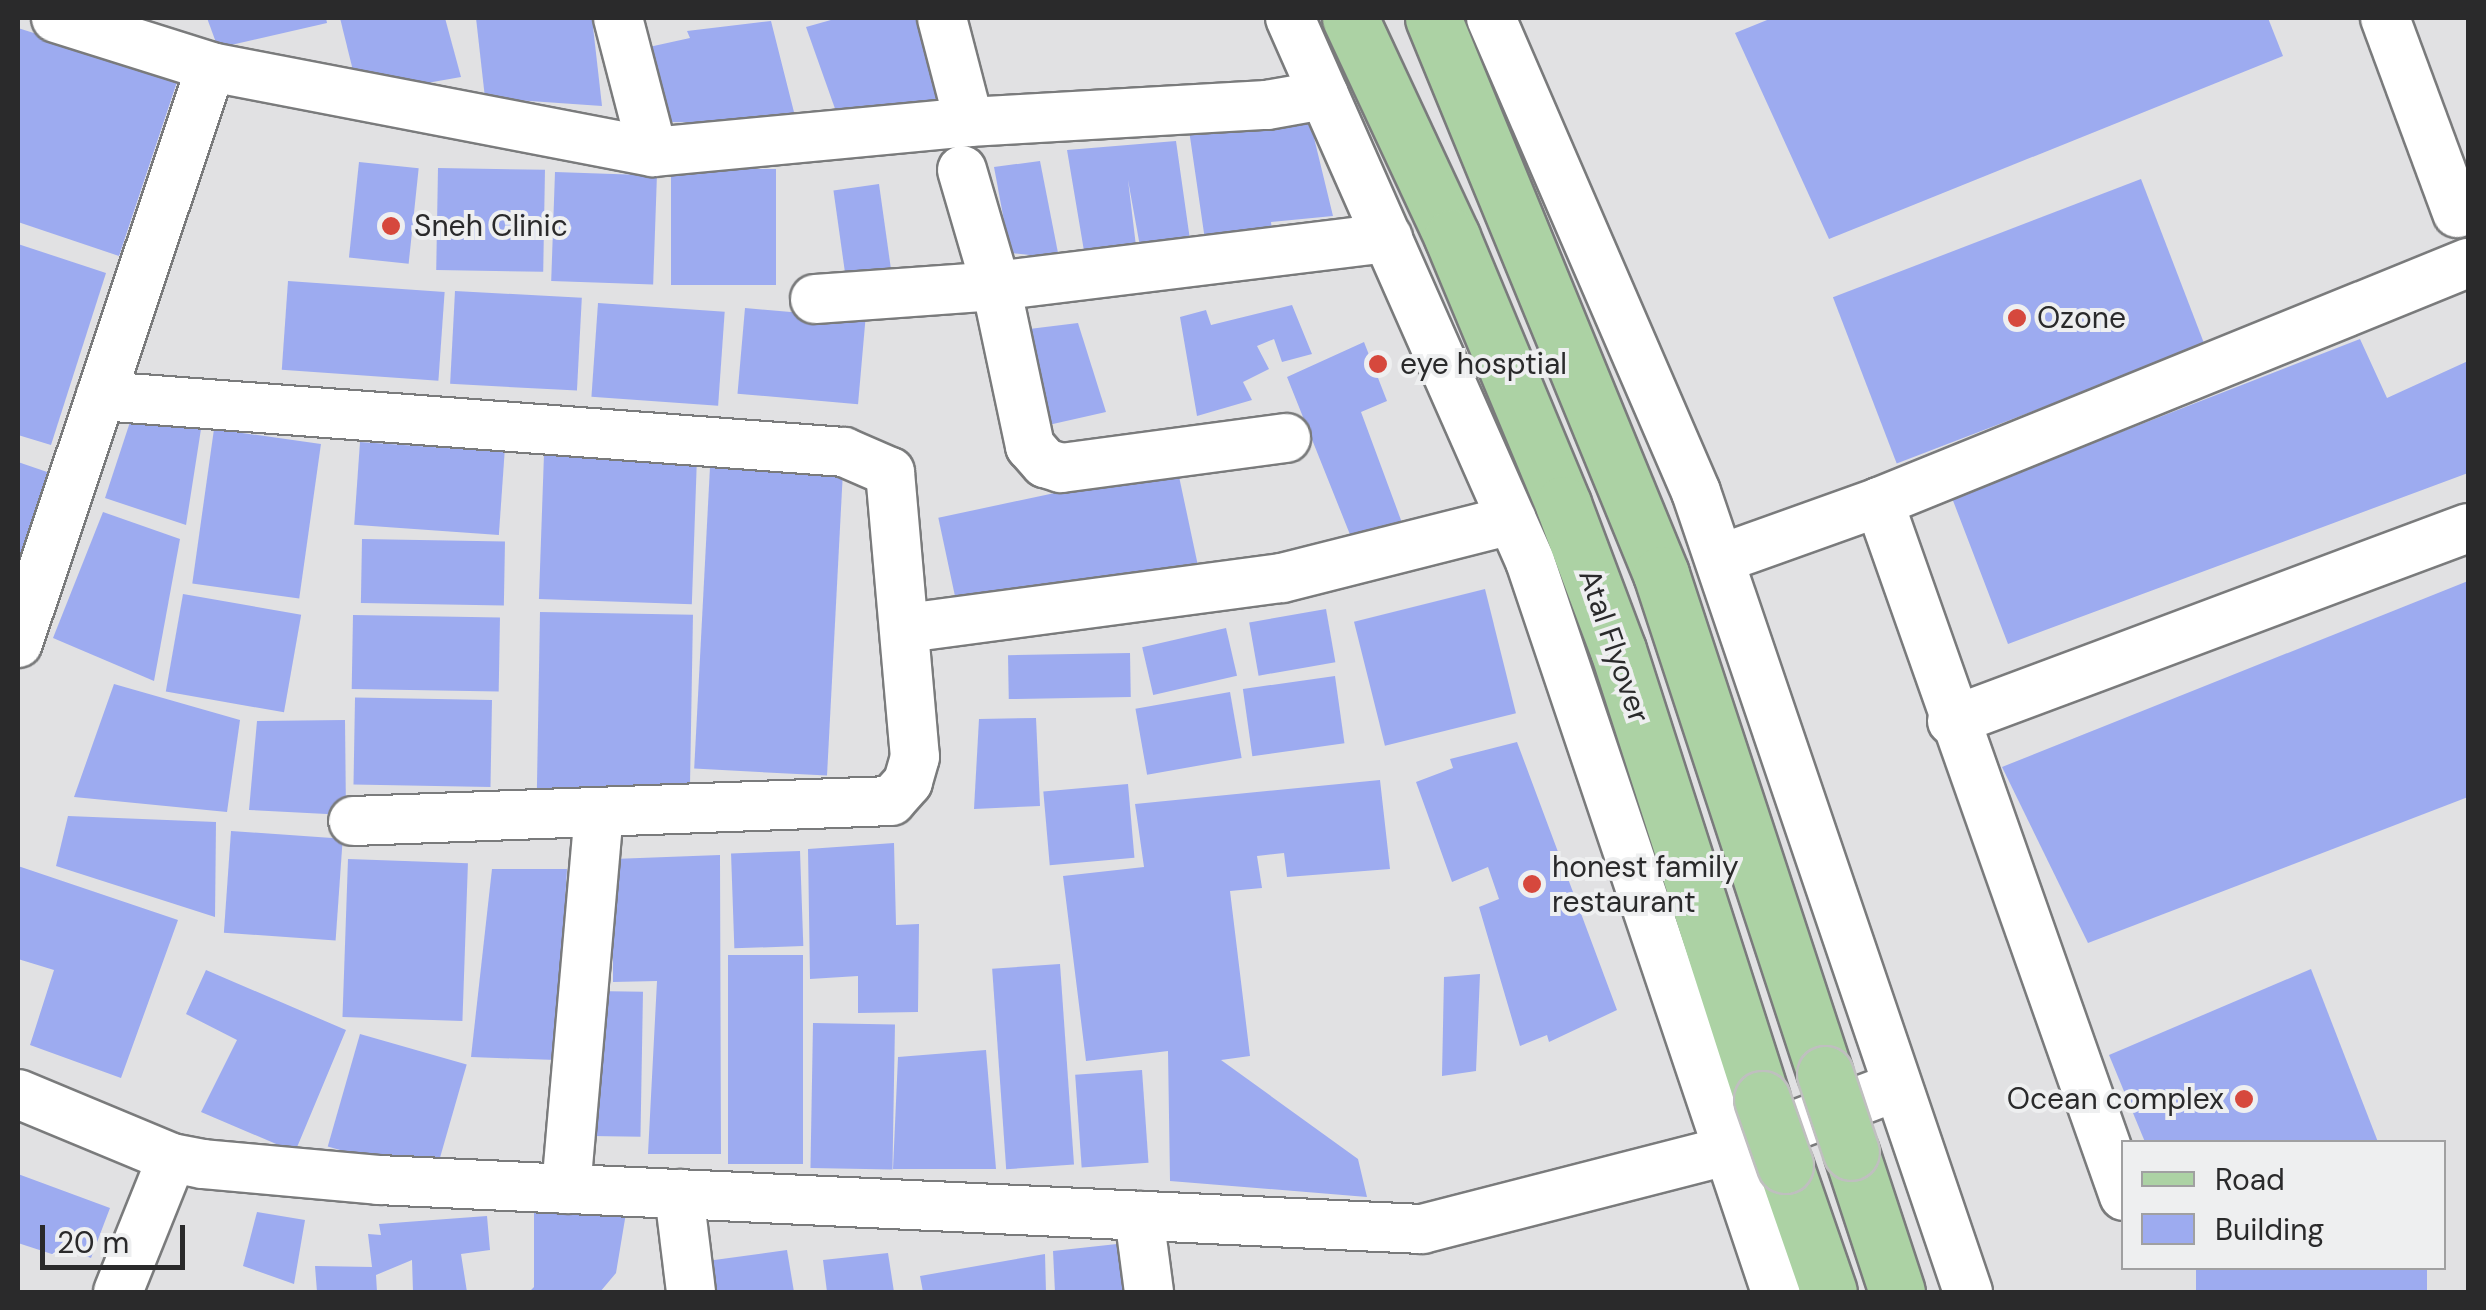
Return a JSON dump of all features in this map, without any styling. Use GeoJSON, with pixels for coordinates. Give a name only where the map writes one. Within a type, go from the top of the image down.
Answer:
{"type":"FeatureCollection","features":[{"type":"Feature","properties":{"kind":"main road","name":"Atal Flyover"},"geometry":{"type":"LineString","coordinates":[[1350,18],[1452,238],[1563,504],[1829,1292]]}},
{"type":"Feature","properties":{"kind":"main road"},"geometry":{"type":"LineString","coordinates":[[1432,18],[1661,574],[1897,1292]]}},
{"type":"Feature","properties":{"kind":"street"},"geometry":{"type":"LineString","coordinates":[[56,18],[212,68],[653,152],[969,122],[1267,105],[1324,95]]}},
{"type":"Feature","properties":{"kind":"street"},"geometry":{"type":"LineString","coordinates":[[618,18],[653,152]]}},
{"type":"Feature","properties":{"kind":"street"},"geometry":{"type":"LineString","coordinates":[[942,18],[969,122]]}},
{"type":"Feature","properties":{"kind":"street"},"geometry":{"type":"LineString","coordinates":[[1290,18],[1512,520],[1776,1292]]}},
{"type":"Feature","properties":{"kind":"street"},"geometry":{"type":"LineString","coordinates":[[1490,18],[1720,558],[1968,1292]]}},
{"type":"Feature","properties":{"kind":"street"},"geometry":{"type":"LineString","coordinates":[[2384,18],[2457,213]]}},
{"type":"Feature","properties":{"kind":"street"},"geometry":{"type":"LineString","coordinates":[[18,643],[212,68]]}},
{"type":"Feature","properties":{"kind":"street"},"geometry":{"type":"LineString","coordinates":[[962,170],[996,286],[1030,446],[1046,463],[1061,468],[1286,438]]}},
{"type":"Feature","properties":{"kind":"street"},"geometry":{"type":"LineString","coordinates":[[815,299],[996,286],[1388,238]]}},
{"type":"Feature","properties":{"kind":"street"},"geometry":{"type":"LineString","coordinates":[[1720,558],[1879,502],[2468,263]]}},
{"type":"Feature","properties":{"kind":"street"},"geometry":{"type":"LineString","coordinates":[[101,396],[844,452],[890,472],[915,757],[908,782],[891,801],[353,821]]}},
{"type":"Feature","properties":{"kind":"street"},"geometry":{"type":"LineString","coordinates":[[1879,502],[1952,721],[2121,1188]]}},
{"type":"Feature","properties":{"kind":"street"},"geometry":{"type":"LineString","coordinates":[[906,628],[1282,578],[1512,520]]}},
{"type":"Feature","properties":{"kind":"street"},"geometry":{"type":"LineString","coordinates":[[1952,721],[2468,528]]}},
{"type":"Feature","properties":{"kind":"street"},"geometry":{"type":"LineString","coordinates":[[566,1189],[600,814]]}},
{"type":"Feature","properties":{"kind":"street"},"geometry":{"type":"LineString","coordinates":[[18,1094],[172,1158],[379,1180],[1422,1229],[1729,1150],[1896,1087]]}},
{"type":"Feature","properties":{"kind":"street"},"geometry":{"type":"LineString","coordinates":[[118,1292],[172,1158]]}},
{"type":"Feature","properties":{"kind":"street"},"geometry":{"type":"LineString","coordinates":[[679,1194],[692,1292]]}},
{"type":"Feature","properties":{"kind":"street"},"geometry":{"type":"LineString","coordinates":[[1139,1216],[1149,1292]]}},
{"type":"Feature","properties":{"kind":"building"},"geometry":{"type":"Polygon","coordinates":[[[207,18],[326,18],[327,23],[218,48],[207,18]]]}},
{"type":"Feature","properties":{"kind":"building"},"geometry":{"type":"Polygon","coordinates":[[[340,18],[445,18],[461,77],[359,95],[340,18]]]}},
{"type":"Feature","properties":{"kind":"building"},"geometry":{"type":"Polygon","coordinates":[[[476,18],[592,18],[602,106],[485,98],[476,18]]]}},
{"type":"Feature","properties":{"kind":"building"},"geometry":{"type":"Polygon","coordinates":[[[838,18],[920,18],[949,97],[844,134],[806,27],[838,18]]]}},
{"type":"Feature","properties":{"kind":"building"},"geometry":{"type":"Polygon","coordinates":[[[1772,18],[2268,18],[2283,56],[1829,239],[1735,33],[1772,18]]]}},
{"type":"Feature","properties":{"kind":"building"},"geometry":{"type":"Polygon","coordinates":[[[771,21],[797,124],[670,122],[649,47],[690,38],[687,31],[771,21]]]}},
{"type":"Feature","properties":{"kind":"building"},"geometry":{"type":"Polygon","coordinates":[[[18,28],[178,79],[119,256],[18,222],[18,28]]]}},
{"type":"Feature","properties":{"kind":"building"},"geometry":{"type":"Polygon","coordinates":[[[1309,117],[1333,216],[1271,222],[1272,230],[1205,240],[1189,130],[1309,117]]]}},
{"type":"Feature","properties":{"kind":"building"},"geometry":{"type":"Polygon","coordinates":[[[1176,141],[1191,247],[1141,252],[1128,180],[1136,246],[1084,251],[1067,150],[1176,141]]]}},
{"type":"Feature","properties":{"kind":"building"},"geometry":{"type":"Polygon","coordinates":[[[1040,161],[1059,258],[1010,253],[994,167],[1040,161]]]}},
{"type":"Feature","properties":{"kind":"building"},"geometry":{"type":"Polygon","coordinates":[[[359,162],[419,168],[409,264],[349,257],[359,162]]]}},
{"type":"Feature","properties":{"kind":"building"},"geometry":{"type":"Polygon","coordinates":[[[438,168],[545,170],[543,272],[436,270],[438,168]]]}},
{"type":"Feature","properties":{"kind":"building"},"geometry":{"type":"Polygon","coordinates":[[[671,169],[776,169],[776,285],[671,285],[671,169]]]}},
{"type":"Feature","properties":{"kind":"building"},"geometry":{"type":"Polygon","coordinates":[[[555,172],[657,176],[653,284],[551,281],[555,172]]]}},
{"type":"Feature","properties":{"kind":"building","name":"Ozone"},"geometry":{"type":"Polygon","coordinates":[[[2141,179],[2205,345],[1897,463],[1833,297],[2141,179]]]}},
{"type":"Feature","properties":{"kind":"building"},"geometry":{"type":"Polygon","coordinates":[[[879,184],[892,278],[847,284],[833,190],[879,184]]]}},
{"type":"Feature","properties":{"kind":"building"},"geometry":{"type":"Polygon","coordinates":[[[18,244],[106,273],[51,445],[18,435],[18,244]]]}},
{"type":"Feature","properties":{"kind":"building"},"geometry":{"type":"Polygon","coordinates":[[[288,281],[445,292],[438,381],[282,370],[288,281]]]}},
{"type":"Feature","properties":{"kind":"building"},"geometry":{"type":"Polygon","coordinates":[[[455,291],[582,298],[577,391],[450,384],[455,291]]]}},
{"type":"Feature","properties":{"kind":"building"},"geometry":{"type":"Polygon","coordinates":[[[598,303],[725,312],[718,406],[591,397],[598,303]]]}},
{"type":"Feature","properties":{"kind":"building"},"geometry":{"type":"Polygon","coordinates":[[[1292,305],[1312,354],[1282,362],[1274,339],[1257,346],[1269,369],[1243,382],[1252,400],[1197,416],[1180,317],[1206,310],[1211,325],[1292,305]]]}},
{"type":"Feature","properties":{"kind":"building"},"geometry":{"type":"Polygon","coordinates":[[[745,308],[866,319],[858,404],[738,394],[745,308]]]}},
{"type":"Feature","properties":{"kind":"building"},"geometry":{"type":"Polygon","coordinates":[[[1078,323],[1106,412],[1044,426],[1021,330],[1078,323]]]}},
{"type":"Feature","properties":{"kind":"building"},"geometry":{"type":"Polygon","coordinates":[[[2360,339],[2387,398],[2468,361],[2468,473],[2008,644],[1952,498],[2360,339]]]}},
{"type":"Feature","properties":{"kind":"building"},"geometry":{"type":"Polygon","coordinates":[[[1364,342],[1387,401],[1361,412],[1408,539],[1357,552],[1287,377],[1364,342]]]}},
{"type":"Feature","properties":{"kind":"building"},"geometry":{"type":"Polygon","coordinates":[[[131,419],[201,429],[186,525],[105,498],[131,419]]]}},
{"type":"Feature","properties":{"kind":"building"},"geometry":{"type":"Polygon","coordinates":[[[214,429],[321,444],[299,599],[192,583],[214,429]]]}},
{"type":"Feature","properties":{"kind":"building"},"geometry":{"type":"Polygon","coordinates":[[[360,442],[505,452],[499,535],[354,525],[360,442]]]}},
{"type":"Feature","properties":{"kind":"building"},"geometry":{"type":"Polygon","coordinates":[[[544,454],[697,459],[692,604],[539,599],[544,454]]]}},
{"type":"Feature","properties":{"kind":"building"},"geometry":{"type":"Polygon","coordinates":[[[18,462],[53,474],[18,570],[18,462]]]}},
{"type":"Feature","properties":{"kind":"building"},"geometry":{"type":"Polygon","coordinates":[[[710,467],[843,474],[827,776],[694,769],[710,467]]]}},
{"type":"Feature","properties":{"kind":"building"},"geometry":{"type":"Polygon","coordinates":[[[1177,467],[1199,570],[960,620],[938,518],[1177,467]]]}},
{"type":"Feature","properties":{"kind":"building"},"geometry":{"type":"Polygon","coordinates":[[[103,512],[180,539],[154,681],[53,638],[103,512]]]}},
{"type":"Feature","properties":{"kind":"building"},"geometry":{"type":"Polygon","coordinates":[[[362,539],[505,541],[504,605],[361,603],[362,539]]]}},
{"type":"Feature","properties":{"kind":"building"},"geometry":{"type":"Polygon","coordinates":[[[2468,581],[2468,797],[2088,943],[2002,767],[2468,581]]]}},
{"type":"Feature","properties":{"kind":"building"},"geometry":{"type":"Polygon","coordinates":[[[1485,589],[1516,713],[1385,746],[1354,622],[1485,589]]]}},
{"type":"Feature","properties":{"kind":"building"},"geometry":{"type":"Polygon","coordinates":[[[183,594],[301,615],[284,712],[166,691],[183,594]]]}},
{"type":"Feature","properties":{"kind":"building"},"geometry":{"type":"Polygon","coordinates":[[[1326,609],[1335,662],[1259,676],[1249,623],[1326,609]]]}},
{"type":"Feature","properties":{"kind":"building"},"geometry":{"type":"Polygon","coordinates":[[[540,612],[693,615],[690,793],[537,790],[540,612]]]}},
{"type":"Feature","properties":{"kind":"building"},"geometry":{"type":"Polygon","coordinates":[[[353,615],[500,618],[499,692],[352,689],[353,615]]]}},
{"type":"Feature","properties":{"kind":"building"},"geometry":{"type":"Polygon","coordinates":[[[1226,628],[1237,676],[1153,695],[1142,647],[1226,628]]]}},
{"type":"Feature","properties":{"kind":"building"},"geometry":{"type":"Polygon","coordinates":[[[1130,653],[1131,697],[1009,699],[1008,655],[1130,653]]]}},
{"type":"Feature","properties":{"kind":"building"},"geometry":{"type":"Polygon","coordinates":[[[1335,676],[1344,743],[1252,756],[1243,689],[1335,676]]]}},
{"type":"Feature","properties":{"kind":"building"},"geometry":{"type":"Polygon","coordinates":[[[114,684],[240,720],[227,812],[74,797],[114,684]]]}},
{"type":"Feature","properties":{"kind":"building"},"geometry":{"type":"Polygon","coordinates":[[[1230,692],[1242,758],[1147,775],[1135,709],[1230,692]]]}},
{"type":"Feature","properties":{"kind":"building"},"geometry":{"type":"Polygon","coordinates":[[[355,698],[492,700],[490,787],[354,785],[355,698]]]}},
{"type":"Feature","properties":{"kind":"building"},"geometry":{"type":"Polygon","coordinates":[[[1036,718],[1040,806],[974,809],[979,719],[1036,718]]]}},
{"type":"Feature","properties":{"kind":"building"},"geometry":{"type":"Polygon","coordinates":[[[345,720],[346,815],[249,810],[257,721],[345,720]]]}},
{"type":"Feature","properties":{"kind":"building","name":"honest family restaurant"},"geometry":{"type":"Polygon","coordinates":[[[1517,742],[1617,1010],[1549,1042],[1547,1035],[1520,1046],[1479,907],[1499,899],[1488,867],[1452,882],[1416,782],[1453,768],[1450,759],[1517,742]]]}},
{"type":"Feature","properties":{"kind":"building"},"geometry":{"type":"Polygon","coordinates":[[[1380,780],[1390,869],[1287,877],[1284,853],[1257,856],[1262,888],[1230,891],[1250,1056],[1221,1060],[1358,1159],[1367,1197],[1170,1181],[1168,1051],[1086,1061],[1063,876],[1144,867],[1135,804],[1380,780]]]}},
{"type":"Feature","properties":{"kind":"building"},"geometry":{"type":"Polygon","coordinates":[[[1128,784],[1134,858],[1050,865],[1043,791],[1128,784]]]}},
{"type":"Feature","properties":{"kind":"building"},"geometry":{"type":"Polygon","coordinates":[[[68,816],[216,822],[215,917],[56,866],[68,816]]]}},
{"type":"Feature","properties":{"kind":"building"},"geometry":{"type":"Polygon","coordinates":[[[231,831],[343,839],[336,941],[224,933],[231,831]]]}},
{"type":"Feature","properties":{"kind":"building"},"geometry":{"type":"Polygon","coordinates":[[[894,843],[896,925],[919,924],[918,1012],[858,1013],[858,976],[810,979],[808,849],[894,843]]]}},
{"type":"Feature","properties":{"kind":"building"},"geometry":{"type":"Polygon","coordinates":[[[800,851],[803,946],[734,948],[731,853],[800,851]]]}},
{"type":"Feature","properties":{"kind":"building"},"geometry":{"type":"Polygon","coordinates":[[[720,855],[721,1154],[648,1154],[657,981],[613,982],[613,859],[720,855]]]}},
{"type":"Feature","properties":{"kind":"building"},"geometry":{"type":"Polygon","coordinates":[[[348,859],[468,863],[462,1021],[342,1017],[348,859]]]}},
{"type":"Feature","properties":{"kind":"building"},"geometry":{"type":"Polygon","coordinates":[[[18,866],[178,920],[121,1078],[30,1045],[54,970],[18,959],[18,866]]]}},
{"type":"Feature","properties":{"kind":"building"},"geometry":{"type":"Polygon","coordinates":[[[492,869],[567,869],[556,1060],[471,1057],[492,869]]]}},
{"type":"Feature","properties":{"kind":"building"},"geometry":{"type":"Polygon","coordinates":[[[728,955],[803,955],[803,1164],[728,1164],[728,955]]]}},
{"type":"Feature","properties":{"kind":"building"},"geometry":{"type":"Polygon","coordinates":[[[1060,964],[1074,1165],[1006,1169],[992,969],[1060,964]]]}},
{"type":"Feature","properties":{"kind":"building","name":"Ocean complex"},"geometry":{"type":"Polygon","coordinates":[[[2311,969],[2377,1140],[2144,1140],[2109,1055],[2311,969]]]}},
{"type":"Feature","properties":{"kind":"building"},"geometry":{"type":"Polygon","coordinates":[[[206,970],[346,1030],[295,1152],[201,1112],[237,1040],[186,1014],[206,970]]]}},
{"type":"Feature","properties":{"kind":"building"},"geometry":{"type":"Polygon","coordinates":[[[1480,974],[1476,1071],[1442,1076],[1444,977],[1480,974]]]}},
{"type":"Feature","properties":{"kind":"building"},"geometry":{"type":"Polygon","coordinates":[[[594,991],[643,992],[640,1137],[591,1136],[594,991]]]}},
{"type":"Feature","properties":{"kind":"building"},"geometry":{"type":"Polygon","coordinates":[[[813,1023],[895,1024],[892,1169],[810,1168],[813,1023]]]}},
{"type":"Feature","properties":{"kind":"building"},"geometry":{"type":"Polygon","coordinates":[[[360,1034],[467,1065],[434,1177],[328,1146],[360,1034]]]}},
{"type":"Feature","properties":{"kind":"building"},"geometry":{"type":"Polygon","coordinates":[[[986,1050],[996,1169],[893,1169],[898,1057],[986,1050]]]}},
{"type":"Feature","properties":{"kind":"building"},"geometry":{"type":"Polygon","coordinates":[[[1142,1070],[1148,1163],[1082,1167],[1075,1075],[1142,1070]]]}},
{"type":"Feature","properties":{"kind":"building"},"geometry":{"type":"Polygon","coordinates":[[[18,1174],[110,1208],[91,1258],[64,1248],[61,1257],[18,1243],[18,1174]]]}},
{"type":"Feature","properties":{"kind":"building"},"geometry":{"type":"Polygon","coordinates":[[[534,1205],[627,1207],[616,1273],[600,1292],[529,1292],[534,1287],[534,1205]]]}},
{"type":"Feature","properties":{"kind":"building"},"geometry":{"type":"Polygon","coordinates":[[[257,1212],[305,1220],[294,1284],[243,1266],[257,1212]]]}},
{"type":"Feature","properties":{"kind":"building"},"geometry":{"type":"Polygon","coordinates":[[[487,1216],[490,1250],[461,1254],[467,1292],[413,1292],[412,1260],[376,1275],[377,1292],[317,1292],[315,1266],[372,1267],[368,1234],[381,1235],[379,1224],[487,1216]]]}},
{"type":"Feature","properties":{"kind":"building"},"geometry":{"type":"Polygon","coordinates":[[[1117,1244],[1125,1292],[1055,1292],[1053,1251],[1117,1244]]]}},
{"type":"Feature","properties":{"kind":"building"},"geometry":{"type":"Polygon","coordinates":[[[787,1250],[794,1292],[713,1292],[707,1261],[787,1250]]]}},
{"type":"Feature","properties":{"kind":"building"},"geometry":{"type":"Polygon","coordinates":[[[888,1253],[894,1292],[827,1292],[823,1260],[888,1253]]]}},
{"type":"Feature","properties":{"kind":"building"},"geometry":{"type":"Polygon","coordinates":[[[1045,1254],[1046,1292],[923,1292],[920,1276],[1045,1254]]]}},
{"type":"Feature","properties":{"kind":"building"},"geometry":{"type":"Polygon","coordinates":[[[2196,1270],[2427,1270],[2427,1292],[2196,1292],[2196,1270]]]}},
{"type":"Feature","properties":{"kind":"place","name":"Sneh Clinic"},"geometry":{"type":"Point","coordinates":[391,226]}},
{"type":"Feature","properties":{"kind":"place","name":"Ozone"},"geometry":{"type":"Point","coordinates":[2017,318]}},
{"type":"Feature","properties":{"kind":"place","name":"eye hosptial"},"geometry":{"type":"Point","coordinates":[1378,364]}},
{"type":"Feature","properties":{"kind":"place","name":"honest family restaurant"},"geometry":{"type":"Point","coordinates":[1532,884]}},
{"type":"Feature","properties":{"kind":"place","name":"Ocean complex"},"geometry":{"type":"Point","coordinates":[2244,1099]}}]}
